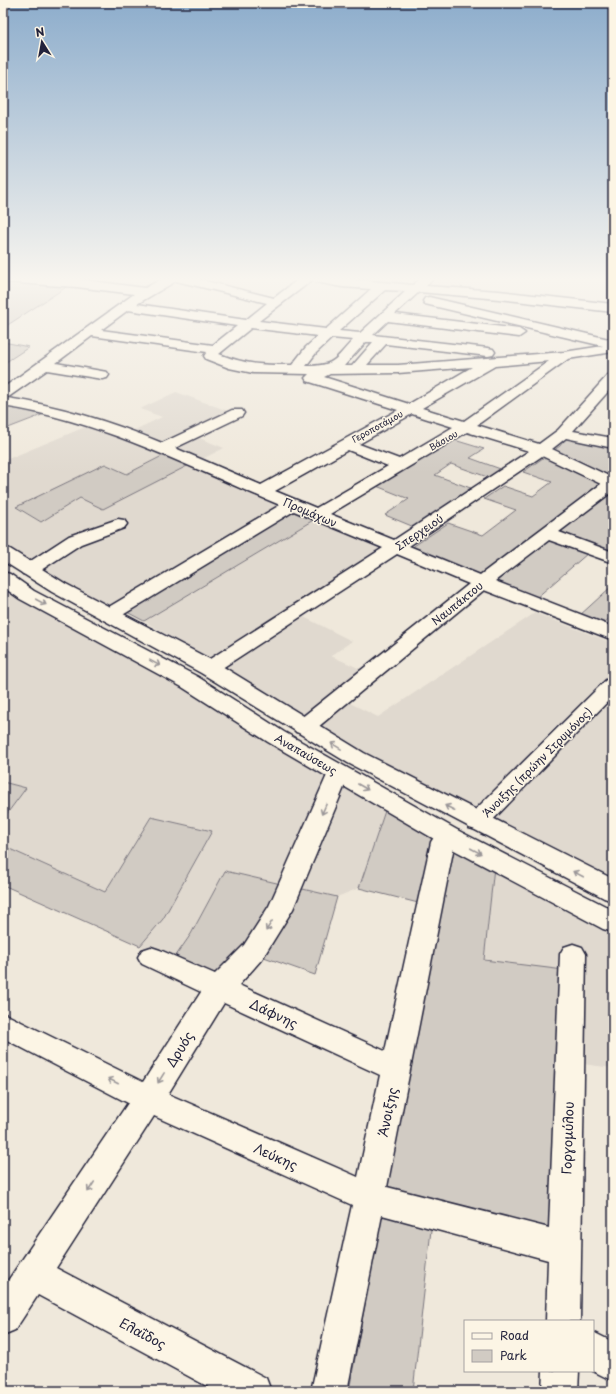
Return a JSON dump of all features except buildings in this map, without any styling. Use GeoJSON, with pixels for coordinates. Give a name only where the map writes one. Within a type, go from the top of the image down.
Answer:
{"type":"FeatureCollection","features":[{"type":"Feature","properties":{"kind":"main road","name":"Αναπαύσεως"},"geometry":{"type":"LineString","coordinates":[[9,571],[109,615],[209,668],[356,758],[477,822],[613,891]]}},
{"type":"Feature","properties":{"kind":"main road","name":"Αναπαύσεως"},"geometry":{"type":"LineString","coordinates":[[9,571],[27,594],[190,682],[276,737],[450,837],[613,922]]}},
{"type":"Feature","properties":{"kind":"street"},"geometry":{"type":"LineString","coordinates":[[3,395],[76,342]]}},
{"type":"Feature","properties":{"kind":"street"},"geometry":{"type":"LineString","coordinates":[[151,342],[213,352],[225,342]]}},
{"type":"Feature","properties":{"kind":"street"},"geometry":{"type":"LineString","coordinates":[[296,370],[303,359],[320,342]]}},
{"type":"Feature","properties":{"kind":"street"},"geometry":{"type":"LineString","coordinates":[[358,342],[338,364],[312,378],[541,450],[613,483]]}},
{"type":"Feature","properties":{"kind":"street"},"geometry":{"type":"LineString","coordinates":[[356,370],[380,342]]}},
{"type":"Feature","properties":{"kind":"street"},"geometry":{"type":"LineString","coordinates":[[407,342],[534,358]]}},
{"type":"Feature","properties":{"kind":"street"},"geometry":{"type":"LineString","coordinates":[[566,356],[573,342]]}},
{"type":"Feature","properties":{"kind":"street"},"geometry":{"type":"LineString","coordinates":[[213,352],[217,360],[245,368],[356,370],[566,356],[613,348]]}},
{"type":"Feature","properties":{"kind":"street"},"geometry":{"type":"LineString","coordinates":[[451,364],[461,349]]}},
{"type":"Feature","properties":{"kind":"street","name":"Βάσιου"},"geometry":{"type":"LineString","coordinates":[[316,515],[466,426],[566,356]]}},
{"type":"Feature","properties":{"kind":"street","name":"Γεροποτάμου"},"geometry":{"type":"LineString","coordinates":[[261,492],[493,361]]}},
{"type":"Feature","properties":{"kind":"street"},"geometry":{"type":"LineString","coordinates":[[44,366],[102,375]]}},
{"type":"Feature","properties":{"kind":"street","name":"Σπερχειού"},"geometry":{"type":"LineString","coordinates":[[209,668],[395,548],[541,450],[563,433],[611,384]]}},
{"type":"Feature","properties":{"kind":"street","name":"Προμάχων"},"geometry":{"type":"LineString","coordinates":[[3,402],[41,408],[71,415],[108,427],[395,548],[613,634]]}},
{"type":"Feature","properties":{"kind":"street"},"geometry":{"type":"LineString","coordinates":[[161,449],[237,413]]}},
{"type":"Feature","properties":{"kind":"street"},"geometry":{"type":"LineString","coordinates":[[563,433],[613,443]]}},
{"type":"Feature","properties":{"kind":"street"},"geometry":{"type":"LineString","coordinates":[[346,444],[401,465]]}},
{"type":"Feature","properties":{"kind":"street","name":"Ναυπάκτου"},"geometry":{"type":"LineString","coordinates":[[304,727],[481,583],[613,483]]}},
{"type":"Feature","properties":{"kind":"street"},"geometry":{"type":"LineString","coordinates":[[109,615],[293,505]]}},
{"type":"Feature","properties":{"kind":"street"},"geometry":{"type":"LineString","coordinates":[[9,571],[75,540],[118,524]]}},
{"type":"Feature","properties":{"kind":"street"},"geometry":{"type":"LineString","coordinates":[[546,533],[613,558]]}},
{"type":"Feature","properties":{"kind":"street","name":"Άνοιξης (πρώην Στρυμόνος)"},"geometry":{"type":"LineString","coordinates":[[477,822],[613,684]]}},
{"type":"Feature","properties":{"kind":"street","name":"Δρυός"},"geometry":{"type":"LineString","coordinates":[[3,1318],[148,1099],[219,988],[253,952],[280,909],[339,773]]}},
{"type":"Feature","properties":{"kind":"street","name":"Άνοιξης"},"geometry":{"type":"LineString","coordinates":[[329,1391],[443,842],[450,837]]}},
{"type":"Feature","properties":{"kind":"street","name":"Γοργομύλου"},"geometry":{"type":"LineString","coordinates":[[563,1320],[563,1248],[573,954]]}},
{"type":"Feature","properties":{"kind":"street","name":"Δάφνης"},"geometry":{"type":"LineString","coordinates":[[151,957],[396,1069]]}},
{"type":"Feature","properties":{"kind":"street","name":"Λεύκης"},"geometry":{"type":"LineString","coordinates":[[3,1025],[148,1099],[369,1197],[563,1248]]}},
{"type":"Feature","properties":{"kind":"street","name":"Ελαΐδος"},"geometry":{"type":"LineString","coordinates":[[33,1274],[253,1391]]}},
{"type":"Feature","properties":{"kind":"street"},"geometry":{"type":"LineString","coordinates":[[594,1351],[613,1362]]}},
{"type":"Feature","properties":{"kind":"street"},"geometry":{"type":"LineString","coordinates":[[560,1391],[561,1372]]}},
{"type":"Feature","properties":{"kind":"shaded area"},"geometry":{"type":"Polygon","coordinates":[[[176,392],[231,412],[187,433],[224,448],[198,461],[173,451],[127,474],[105,464],[16,508],[41,522],[80,498],[103,508],[189,465],[282,504],[112,607],[39,571],[3,545],[3,461],[90,425],[122,436],[162,417],[140,409],[176,392]]]}},
{"type":"Feature","properties":{"kind":"shaded area"},"geometry":{"type":"Polygon","coordinates":[[[315,519],[387,551],[294,612],[352,641],[331,656],[363,670],[332,694],[378,717],[535,613],[613,643],[613,881],[363,754],[144,621],[315,519]]]}},
{"type":"Feature","properties":{"kind":"shaded area"},"geometry":{"type":"Polygon","coordinates":[[[3,584],[151,661],[386,808],[359,888],[337,897],[225,871],[191,934],[173,960],[140,946],[163,919],[212,831],[151,817],[105,892],[3,846],[3,819],[26,788],[3,782],[3,584]]]}},
{"type":"Feature","properties":{"kind":"shaded area"},"geometry":{"type":"Polygon","coordinates":[[[494,867],[613,925],[613,1068],[560,1061],[484,961],[494,867]]]}},
{"type":"Feature","properties":{"kind":"green space"},"geometry":{"type":"Polygon","coordinates":[[[3,342],[29,347],[3,364],[3,342]]]}},
{"type":"Feature","properties":{"kind":"green space"},"geometry":{"type":"Polygon","coordinates":[[[3,405],[47,413],[3,430],[3,405]]]}},
{"type":"Feature","properties":{"kind":"green space"},"geometry":{"type":"Polygon","coordinates":[[[567,436],[613,445],[613,554],[595,547],[535,599],[408,550],[448,523],[483,535],[516,510],[484,499],[503,486],[533,496],[552,482],[523,472],[560,446],[567,436]]]}},
{"type":"Feature","properties":{"kind":"green space"},"geometry":{"type":"Polygon","coordinates":[[[451,439],[484,449],[470,458],[506,471],[493,479],[451,464],[435,475],[476,490],[419,529],[385,515],[409,499],[374,485],[451,439]]]}},
{"type":"Feature","properties":{"kind":"green space"},"geometry":{"type":"Polygon","coordinates":[[[164,455],[189,465],[103,509],[80,498],[41,522],[16,507],[105,464],[127,474],[164,455]]]}},
{"type":"Feature","properties":{"kind":"green space"},"geometry":{"type":"Polygon","coordinates":[[[293,509],[315,519],[144,621],[123,610],[293,509]]]}},
{"type":"Feature","properties":{"kind":"green space"},"geometry":{"type":"Polygon","coordinates":[[[613,585],[613,615],[603,624],[579,616],[613,585]]]}},
{"type":"Feature","properties":{"kind":"green space"},"geometry":{"type":"Polygon","coordinates":[[[3,782],[26,788],[3,819],[3,782]]]}},
{"type":"Feature","properties":{"kind":"green space"},"geometry":{"type":"Polygon","coordinates":[[[386,808],[494,867],[484,960],[564,970],[552,1230],[434,1203],[413,1391],[349,1391],[438,908],[359,888],[386,808]]]}},
{"type":"Feature","properties":{"kind":"green space"},"geometry":{"type":"Polygon","coordinates":[[[151,817],[212,831],[163,919],[140,946],[3,885],[3,846],[105,892],[151,817]]]}},
{"type":"Feature","properties":{"kind":"green space"},"geometry":{"type":"Polygon","coordinates":[[[225,871],[337,897],[315,975],[244,950],[213,978],[173,960],[191,934],[225,871]]]}}]}
